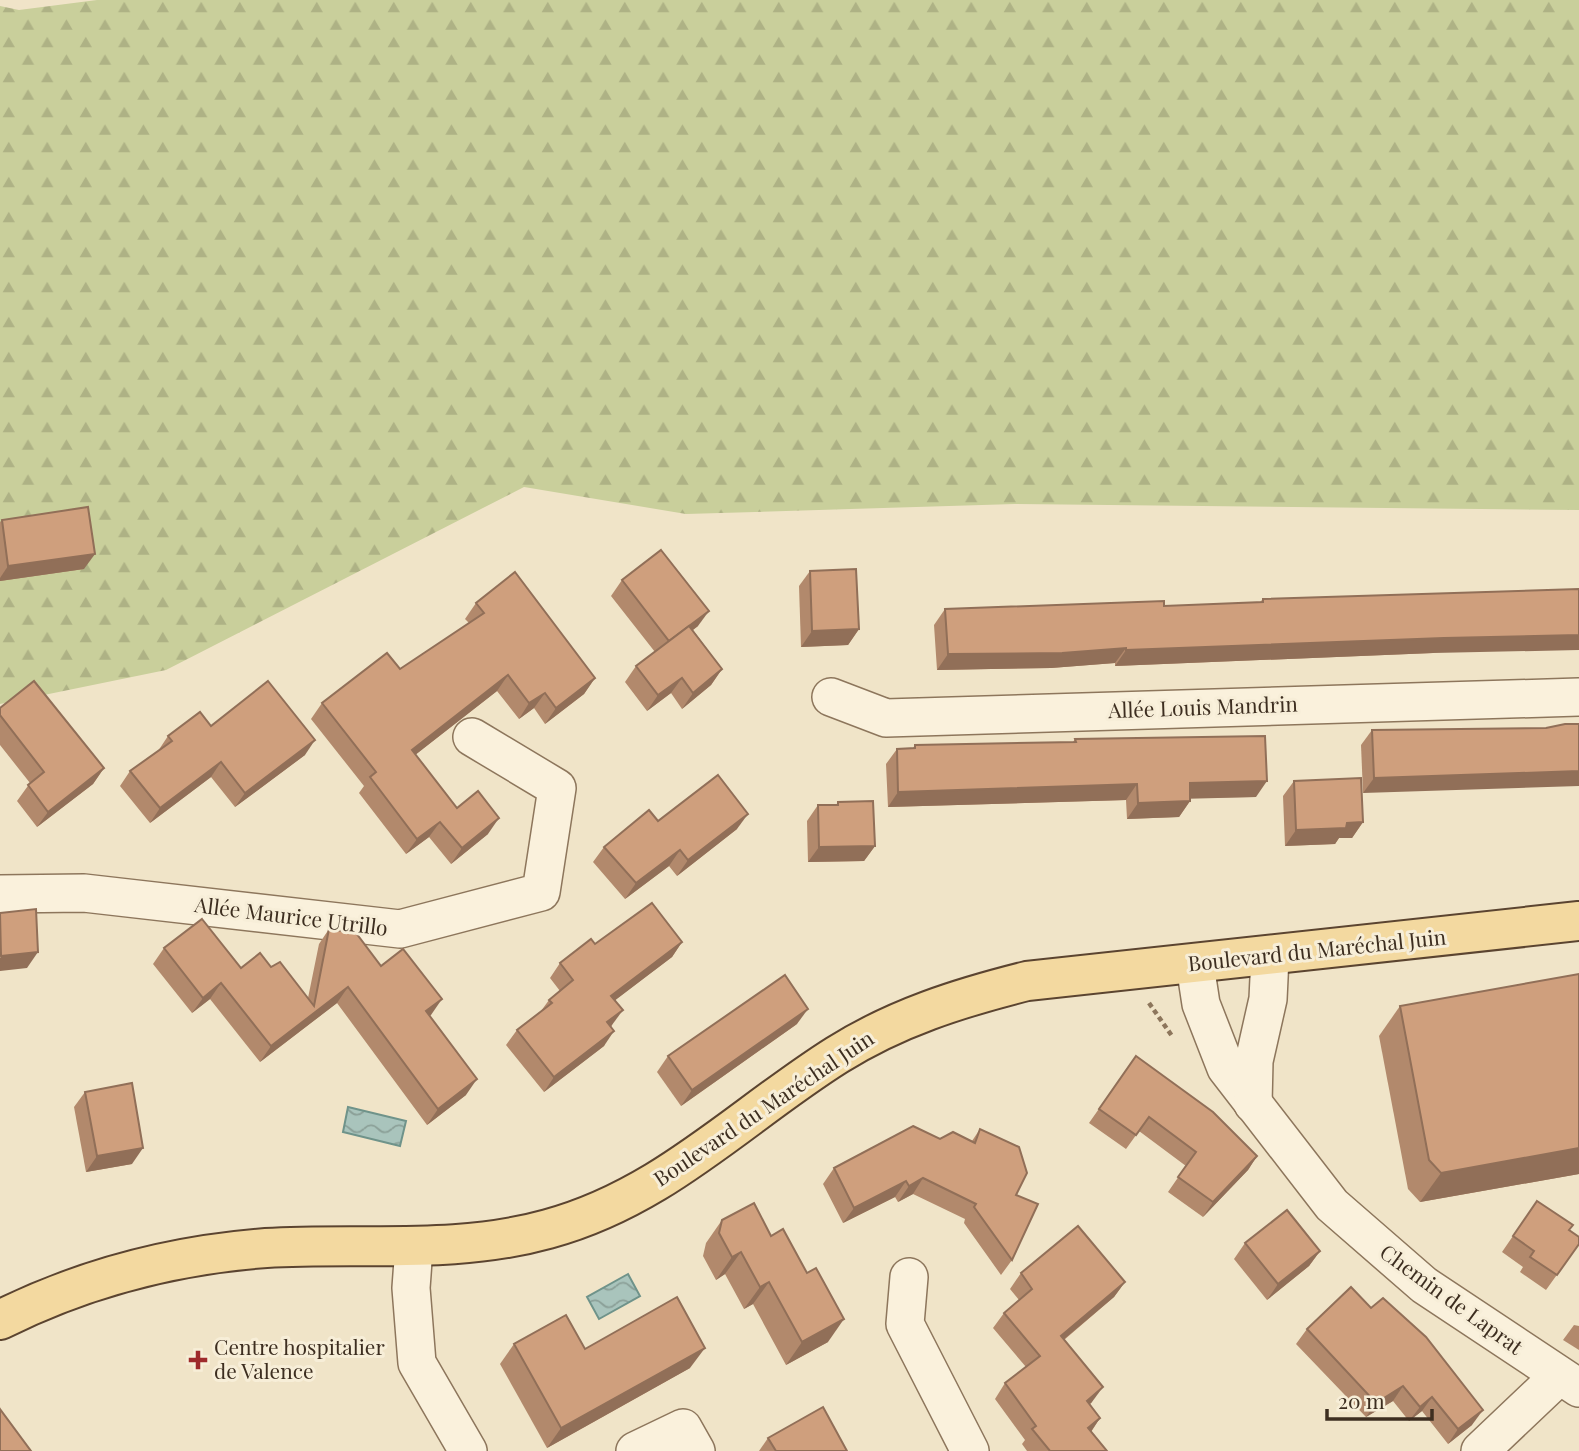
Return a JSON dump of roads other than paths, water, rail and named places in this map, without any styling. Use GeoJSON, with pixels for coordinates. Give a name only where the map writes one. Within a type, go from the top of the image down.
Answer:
{"type":"FeatureCollection","features":[{"type":"Feature","properties":{"kind":"main road","name":"Boulevard du Maréchal Juin"},"geometry":{"type":"LineString","coordinates":[[0,1320],[79,1286],[153,1263],[267,1248],[478,1244],[550,1229],[626,1199],[687,1165],[836,1056],[905,1018],[959,998],[1027,981],[1270,957],[1579,921]]}},
{"type":"Feature","properties":{"kind":"street","name":"Allée Louis Mandrin"},"geometry":{"type":"LineString","coordinates":[[831,697],[886,718],[1579,696]]}},
{"type":"Feature","properties":{"kind":"street","name":"Allée Maurice Utrillo"},"geometry":{"type":"LineString","coordinates":[[0,894],[84,893],[400,929],[541,892],[557,788],[472,737]]}},
{"type":"Feature","properties":{"kind":"street"},"geometry":{"type":"LineString","coordinates":[[1253,1104],[1254,1060],[1268,999],[1270,957]]}},
{"type":"Feature","properties":{"kind":"street","name":"Chemin de Laprat"},"geometry":{"type":"LineString","coordinates":[[1195,965],[1201,1004],[1226,1068],[1332,1205],[1377,1247],[1424,1285],[1569,1382]]}},
{"type":"Feature","properties":{"kind":"street"},"geometry":{"type":"LineString","coordinates":[[414,1247],[411,1288],[417,1363],[468,1451]]}},
{"type":"Feature","properties":{"kind":"street"},"geometry":{"type":"LineString","coordinates":[[909,1277],[905,1324],[970,1451]]}},
{"type":"Feature","properties":{"kind":"street"},"geometry":{"type":"LineString","coordinates":[[1480,1451],[1569,1382]]}},
{"type":"Feature","properties":{"kind":"street"},"geometry":{"type":"LineString","coordinates":[[635,1451],[683,1428],[696,1451]]}},
{"type":"Feature","properties":{"kind":"water"},"geometry":{"type":"Polygon","coordinates":[[[348,1107],[406,1121],[400,1146],[343,1132],[348,1107]]]}},
{"type":"Feature","properties":{"kind":"water"},"geometry":{"type":"Polygon","coordinates":[[[628,1274],[640,1296],[599,1319],[587,1297],[628,1274]]]}},
{"type":"Feature","properties":{"kind":"place","name":"Centre hospitalier de Valence"},"geometry":{"type":"Point","coordinates":[198,1360]}}]}
